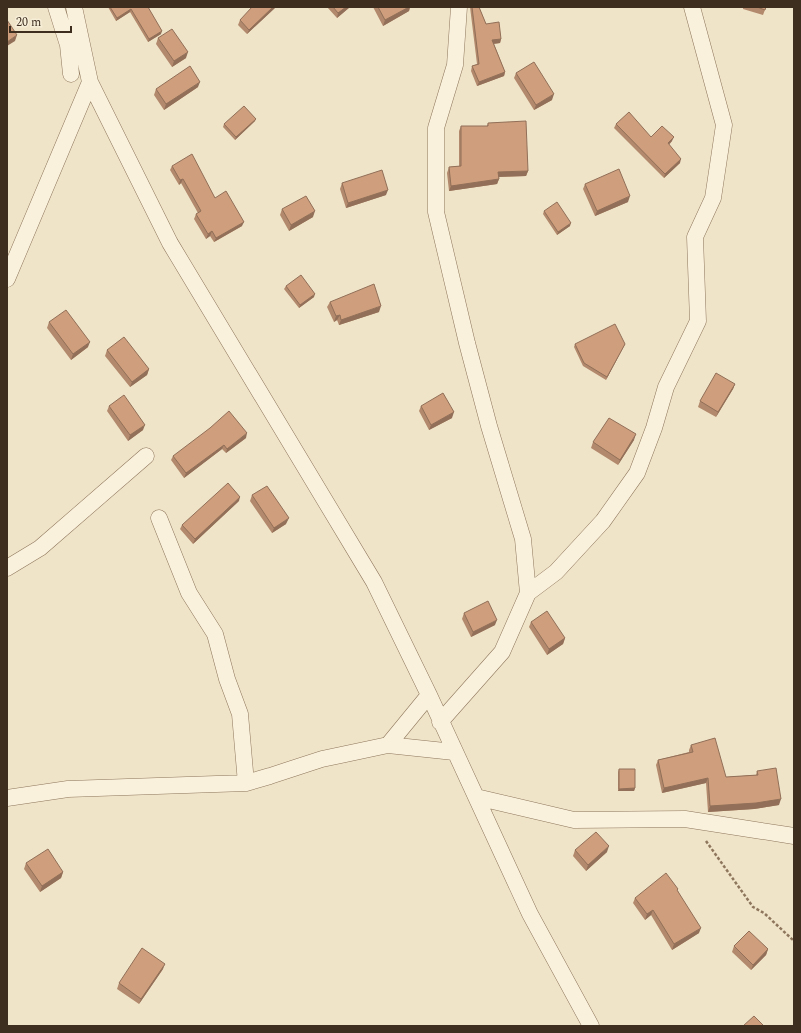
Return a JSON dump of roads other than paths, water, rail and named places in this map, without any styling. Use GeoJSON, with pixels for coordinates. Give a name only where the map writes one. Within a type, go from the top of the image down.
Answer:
{"type":"FeatureCollection","features":[{"type":"Feature","properties":{"kind":"street"},"geometry":{"type":"LineString","coordinates":[[56,7],[68,45],[71,74]]}},
{"type":"Feature","properties":{"kind":"street"},"geometry":{"type":"LineString","coordinates":[[74,7],[90,82],[170,243],[374,582],[429,695],[440,722],[530,914],[591,1026]]}},
{"type":"Feature","properties":{"kind":"street"},"geometry":{"type":"LineString","coordinates":[[440,722],[502,652],[528,593],[523,539],[489,426],[467,343],[436,212],[436,128],[455,66],[459,7]]}},
{"type":"Feature","properties":{"kind":"street"},"geometry":{"type":"LineString","coordinates":[[528,593],[556,572],[603,522],[637,473],[654,428],[666,387],[698,321],[696,237],[713,198],[724,125],[692,7]]}},
{"type":"Feature","properties":{"kind":"street"},"geometry":{"type":"LineString","coordinates":[[7,279],[90,82]]}},
{"type":"Feature","properties":{"kind":"street"},"geometry":{"type":"LineString","coordinates":[[7,568],[40,548],[146,456]]}},
{"type":"Feature","properties":{"kind":"street"},"geometry":{"type":"LineString","coordinates":[[159,518],[189,593],[215,634],[227,679],[240,714],[246,783]]}},
{"type":"Feature","properties":{"kind":"street"},"geometry":{"type":"LineString","coordinates":[[388,745],[429,695]]}},
{"type":"Feature","properties":{"kind":"street"},"geometry":{"type":"LineString","coordinates":[[7,798],[68,789],[246,783],[322,759],[388,745],[454,752]]}},
{"type":"Feature","properties":{"kind":"street"},"geometry":{"type":"LineString","coordinates":[[476,797],[574,820],[685,819],[794,836]]}}]}
